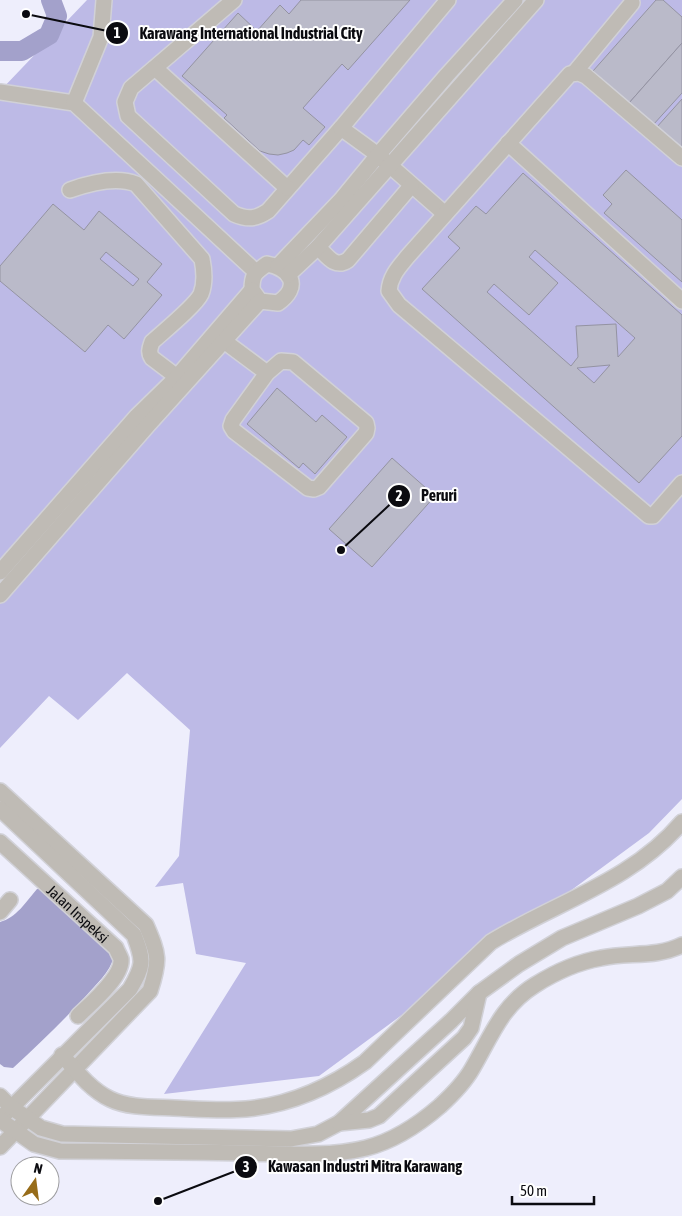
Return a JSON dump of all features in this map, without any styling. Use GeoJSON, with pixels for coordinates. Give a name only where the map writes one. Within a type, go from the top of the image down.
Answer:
{"type":"FeatureCollection","features":[{"type":"Feature","properties":{"kind":"lane"},"geometry":{"type":"LineString","coordinates":[[74,103],[101,37],[104,0]]}},
{"type":"Feature","properties":{"kind":"lane"},"geometry":{"type":"LineString","coordinates":[[234,0],[131,88],[125,102],[128,116],[234,214],[252,219],[260,217],[268,211],[341,128],[448,0]]}},
{"type":"Feature","properties":{"kind":"lane"},"geometry":{"type":"LineString","coordinates":[[283,271],[378,155],[516,0]]}},
{"type":"Feature","properties":{"kind":"lane"},"geometry":{"type":"LineString","coordinates":[[283,271],[318,247],[536,0]]}},
{"type":"Feature","properties":{"kind":"lane"},"geometry":{"type":"LineString","coordinates":[[632,4],[575,72],[570,74],[408,256],[393,275],[389,291],[399,305],[648,516],[652,516],[682,483]]}},
{"type":"Feature","properties":{"kind":"lane"},"geometry":{"type":"LineString","coordinates":[[473,48],[484,59]]}},
{"type":"Feature","properties":{"kind":"lane"},"geometry":{"type":"LineString","coordinates":[[155,68],[287,188]]}},
{"type":"Feature","properties":{"kind":"lane"},"geometry":{"type":"LineString","coordinates":[[575,72],[586,76],[682,158]]}},
{"type":"Feature","properties":{"kind":"lane"},"geometry":{"type":"LineString","coordinates":[[0,92],[74,103],[256,272]]}},
{"type":"Feature","properties":{"kind":"lane"},"geometry":{"type":"LineString","coordinates":[[341,128],[378,155],[445,214]]}},
{"type":"Feature","properties":{"kind":"lane"},"geometry":{"type":"LineString","coordinates":[[508,143],[682,301]]}},
{"type":"Feature","properties":{"kind":"lane"},"geometry":{"type":"LineString","coordinates":[[70,190],[106,181],[128,181],[136,184],[202,259],[204,268],[201,294],[195,303],[152,342],[150,349],[152,358],[180,382]]}},
{"type":"Feature","properties":{"kind":"lane"},"geometry":{"type":"LineString","coordinates":[[318,247],[335,264],[342,264],[348,260],[411,186]]}},
{"type":"Feature","properties":{"kind":"lane"},"geometry":{"type":"LineString","coordinates":[[0,572],[137,416],[180,382],[224,341],[256,296],[252,278],[256,272],[267,264],[283,271],[291,286],[287,297],[278,304],[256,296]]}},
{"type":"Feature","properties":{"kind":"lane"},"geometry":{"type":"LineString","coordinates":[[0,595],[180,382],[256,296]]}},
{"type":"Feature","properties":{"kind":"lane"},"geometry":{"type":"LineString","coordinates":[[224,341],[267,373]]}},
{"type":"Feature","properties":{"kind":"lane"},"geometry":{"type":"LineString","coordinates":[[281,361],[293,362],[366,423],[366,433],[319,487],[314,489],[308,488],[234,431],[231,426],[233,420],[267,373],[281,361]]}},
{"type":"Feature","properties":{"kind":"lane"},"geometry":{"type":"LineString","coordinates":[[0,791],[146,925],[156,948],[158,969],[150,991],[0,1146]]}},
{"type":"Feature","properties":{"kind":"lane"},"geometry":{"type":"LineString","coordinates":[[0,809],[134,935],[142,955],[139,973],[130,989],[0,1119],[34,1144],[60,1151],[333,1153],[364,1149],[393,1140],[424,1120],[452,1095],[472,1070],[491,1032],[508,1007],[533,986],[567,968],[601,958],[652,954],[682,944]]}},
{"type":"Feature","properties":{"kind":"lane"},"geometry":{"type":"LineString","coordinates":[[62,1056],[96,1090],[110,1100],[129,1105],[246,1109],[273,1105],[323,1088],[344,1077],[365,1062],[491,942],[510,930],[605,883],[627,870],[667,840],[682,822]]}},
{"type":"Feature","properties":{"kind":"lane","name":"Jalan Inspeksi"},"geometry":{"type":"LineString","coordinates":[[0,842],[116,948],[121,960],[118,970],[109,986],[78,1016]]}},
{"type":"Feature","properties":{"kind":"lane"},"geometry":{"type":"LineString","coordinates":[[0,1096],[11,1107],[41,1128],[62,1134],[291,1139],[318,1134],[339,1123],[452,1021],[479,993],[519,964],[562,938],[645,902],[667,890],[682,877]]}},
{"type":"Feature","properties":{"kind":"lane"},"geometry":{"type":"LineString","coordinates":[[0,912],[10,900]]}},
{"type":"Feature","properties":{"kind":"lane"},"geometry":{"type":"LineString","coordinates":[[339,1123],[369,1120],[379,1116],[464,1038],[471,1028],[479,993]]}},
{"type":"Feature","properties":{"kind":"shaded area"},"geometry":{"type":"Polygon","coordinates":[[[0,0],[682,0],[682,1216],[0,1216],[0,0]]]}},
{"type":"Feature","properties":{"kind":"shaded area"},"geometry":{"type":"Polygon","coordinates":[[[87,0],[682,0],[682,799],[649,833],[319,1076],[164,1094],[246,963],[196,954],[183,883],[155,887],[179,856],[190,730],[127,673],[78,720],[49,696],[0,748],[0,91],[87,0]]]}},
{"type":"Feature","properties":{"kind":"shaded area"},"geometry":{"type":"Polygon","coordinates":[[[37,889],[43,889],[114,956],[102,978],[59,1024],[13,1068],[4,1067],[0,1064],[0,922],[16,913],[37,889]]]}},
{"type":"Feature","properties":{"kind":"building"},"geometry":{"type":"Polygon","coordinates":[[[301,0],[410,0],[348,70],[342,64],[303,108],[325,127],[309,145],[303,140],[294,150],[287,153],[269,154],[260,151],[224,118],[227,115],[182,76],[238,13],[257,31],[280,5],[289,14],[301,0]]]}},
{"type":"Feature","properties":{"kind":"building"},"geometry":{"type":"Polygon","coordinates":[[[656,0],[663,0],[682,17],[682,43],[629,103],[593,71],[656,0]]]}},
{"type":"Feature","properties":{"kind":"building"},"geometry":{"type":"Polygon","coordinates":[[[682,43],[682,93],[653,125],[629,103],[682,43]]]}},
{"type":"Feature","properties":{"kind":"building"},"geometry":{"type":"Polygon","coordinates":[[[682,99],[682,151],[656,128],[682,99]]]}},
{"type":"Feature","properties":{"kind":"building"},"geometry":{"type":"Polygon","coordinates":[[[626,170],[682,220],[682,282],[604,213],[612,204],[603,195],[626,170]]]}},
{"type":"Feature","properties":{"kind":"building"},"geometry":{"type":"Polygon","coordinates":[[[523,173],[682,315],[682,436],[639,483],[422,289],[460,248],[448,237],[476,206],[486,214],[523,173]],[[535,250],[529,257],[558,283],[529,315],[494,284],[487,292],[571,366],[578,357],[576,326],[616,324],[618,357],[635,338],[535,250]],[[610,365],[577,368],[594,383],[610,365]]]}},
{"type":"Feature","properties":{"kind":"building"},"geometry":{"type":"Polygon","coordinates":[[[53,204],[84,230],[99,211],[162,264],[147,282],[162,295],[124,339],[108,325],[85,352],[0,281],[0,266],[53,204]],[[106,252],[100,259],[133,286],[139,279],[106,252]]]}},
{"type":"Feature","properties":{"kind":"building"},"geometry":{"type":"Polygon","coordinates":[[[277,388],[316,422],[322,415],[347,437],[315,474],[303,463],[299,468],[247,424],[277,388]]]}},
{"type":"Feature","properties":{"kind":"building"},"geometry":{"type":"Polygon","coordinates":[[[392,458],[435,496],[372,567],[329,529],[392,458]]]}},
{"type":"Feature","properties":{"kind":"waterway"},"geometry":{"type":"LineString","coordinates":[[0,51],[22,51],[49,35],[57,16],[51,0]]}},
{"type":"Feature","properties":{"kind":"place","name":"Karawang International Industrial City"},"geometry":{"type":"Point","coordinates":[26,14]}},
{"type":"Feature","properties":{"kind":"place","name":"Peruri"},"geometry":{"type":"Point","coordinates":[341,550]}},
{"type":"Feature","properties":{"kind":"place","name":"Kawasan Industri Mitra Karawang"},"geometry":{"type":"Point","coordinates":[158,1201]}}]}
